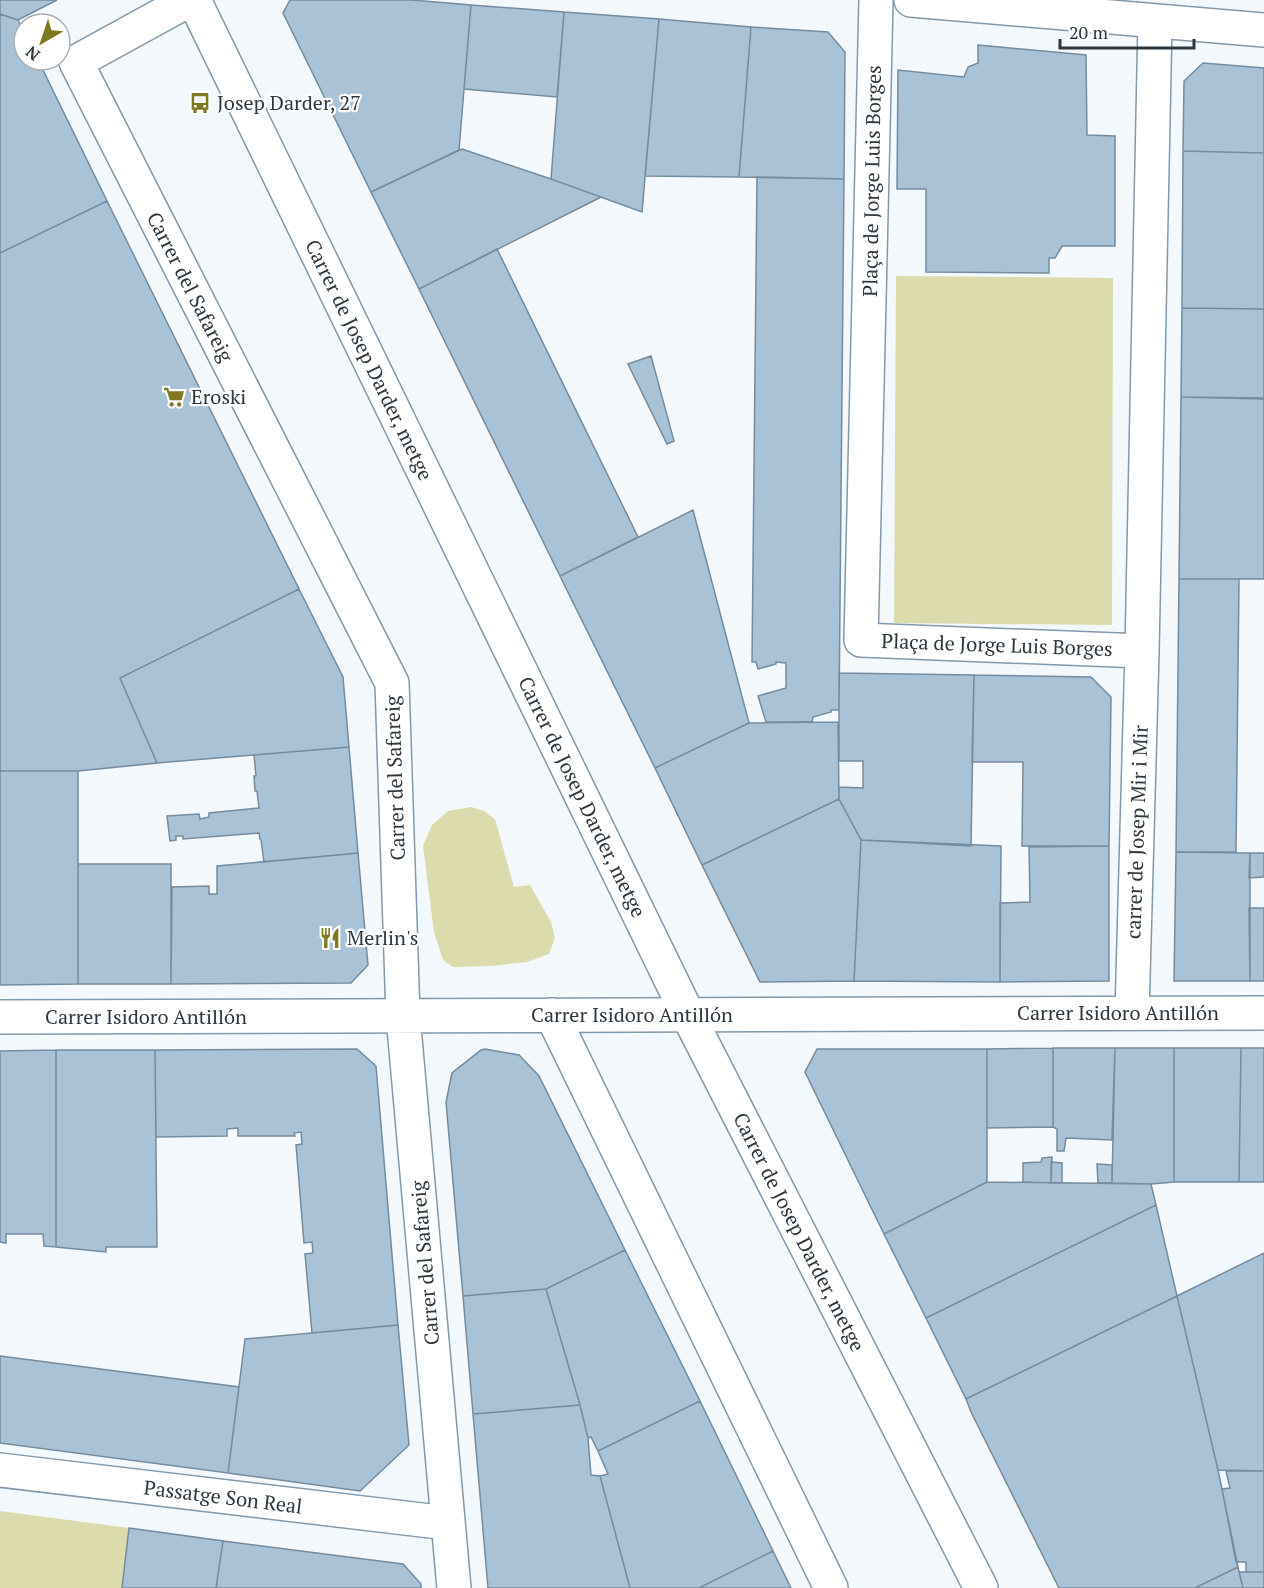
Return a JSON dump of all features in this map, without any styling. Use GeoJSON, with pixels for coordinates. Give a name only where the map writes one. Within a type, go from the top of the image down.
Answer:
{"type":"FeatureCollection","features":[{"type":"Feature","properties":{"kind":"street","name":"Carrer del Safareig"},"geometry":{"type":"LineString","coordinates":[[189,0],[76,62],[392,683],[403,1016],[454,1588]]}},
{"type":"Feature","properties":{"kind":"street","name":"Carrer de Josep Darder, metge"},"geometry":{"type":"LineString","coordinates":[[194,0],[688,1015],[981,1588]]}},
{"type":"Feature","properties":{"kind":"street","name":"Plaça de Jorge Luis Borges"},"geometry":{"type":"LineString","coordinates":[[876,0],[861,640],[1142,651],[1155,21]]}},
{"type":"Feature","properties":{"kind":"street"},"geometry":{"type":"LineString","coordinates":[[911,0],[1264,30]]}},
{"type":"Feature","properties":{"kind":"street","name":"carrer de Josep Mir i Mir"},"geometry":{"type":"LineString","coordinates":[[1132,1013],[1142,651]]}},
{"type":"Feature","properties":{"kind":"street","name":"Carrer Isidoro Antillón"},"geometry":{"type":"LineString","coordinates":[[0,1017],[1264,1013]]}},
{"type":"Feature","properties":{"kind":"street"},"geometry":{"type":"LineString","coordinates":[[552,1015],[831,1588]]}},
{"type":"Feature","properties":{"kind":"street","name":"Passatge Son Real"},"geometry":{"type":"LineString","coordinates":[[0,1470],[447,1523]]}},
{"type":"Feature","properties":{"kind":"green space"},"geometry":{"type":"Polygon","coordinates":[[[896,276],[1113,278],[1112,625],[894,623],[896,276]]]}},
{"type":"Feature","properties":{"kind":"green space"},"geometry":{"type":"Polygon","coordinates":[[[471,807],[484,811],[495,819],[514,887],[530,885],[551,922],[555,938],[549,954],[527,962],[491,966],[453,967],[443,960],[434,932],[423,846],[432,825],[448,811],[471,807]]]}},
{"type":"Feature","properties":{"kind":"green space"},"geometry":{"type":"Polygon","coordinates":[[[0,1511],[129,1528],[122,1588],[0,1588],[0,1511]]]}},
{"type":"Feature","properties":{"kind":"building"},"geometry":{"type":"Polygon","coordinates":[[[0,0],[57,0],[34,12],[12,12],[12,18],[0,14],[0,0]]]}},
{"type":"Feature","properties":{"kind":"building"},"geometry":{"type":"Polygon","coordinates":[[[290,0],[412,0],[471,5],[459,150],[371,192],[283,13],[290,0]]]}},
{"type":"Feature","properties":{"kind":"building"},"geometry":{"type":"Polygon","coordinates":[[[471,5],[564,12],[557,97],[464,89],[471,5]]]}},
{"type":"Feature","properties":{"kind":"building"},"geometry":{"type":"Polygon","coordinates":[[[564,12],[659,19],[642,212],[551,179],[564,12]]]}},
{"type":"Feature","properties":{"kind":"building"},"geometry":{"type":"Polygon","coordinates":[[[0,14],[12,18],[12,72],[44,72],[107,201],[0,253],[0,14]]]}},
{"type":"Feature","properties":{"kind":"building"},"geometry":{"type":"Polygon","coordinates":[[[659,19],[751,27],[739,177],[645,176],[659,19]]]}},
{"type":"Feature","properties":{"kind":"building"},"geometry":{"type":"Polygon","coordinates":[[[751,27],[828,32],[845,52],[844,179],[739,177],[751,27]]]}},
{"type":"Feature","properties":{"kind":"building"},"geometry":{"type":"Polygon","coordinates":[[[978,45],[1086,55],[1087,135],[1115,136],[1115,246],[1062,246],[1055,258],[1049,258],[1049,273],[926,272],[926,189],[897,189],[898,70],[964,77],[968,67],[978,63],[978,45]]]}},
{"type":"Feature","properties":{"kind":"building"},"geometry":{"type":"Polygon","coordinates":[[[1203,63],[1264,68],[1264,153],[1183,151],[1184,81],[1203,63]]]}},
{"type":"Feature","properties":{"kind":"building"},"geometry":{"type":"Polygon","coordinates":[[[462,149],[601,197],[419,289],[371,192],[462,149]]]}},
{"type":"Feature","properties":{"kind":"building"},"geometry":{"type":"Polygon","coordinates":[[[1183,151],[1264,153],[1264,309],[1182,308],[1183,151]]]}},
{"type":"Feature","properties":{"kind":"building"},"geometry":{"type":"Polygon","coordinates":[[[757,177],[844,179],[839,710],[831,710],[831,712],[813,717],[812,722],[766,722],[758,696],[786,688],[786,663],[776,662],[776,664],[758,669],[756,662],[752,662],[757,177]]]}},
{"type":"Feature","properties":{"kind":"building"},"geometry":{"type":"Polygon","coordinates":[[[107,201],[299,589],[120,678],[157,763],[78,771],[0,771],[0,253],[107,201]]]}},
{"type":"Feature","properties":{"kind":"building"},"geometry":{"type":"Polygon","coordinates":[[[497,249],[638,537],[560,576],[419,289],[497,249]]]}},
{"type":"Feature","properties":{"kind":"building"},"geometry":{"type":"Polygon","coordinates":[[[1182,308],[1264,309],[1264,399],[1181,397],[1182,308]]]}},
{"type":"Feature","properties":{"kind":"building"},"geometry":{"type":"Polygon","coordinates":[[[651,356],[674,441],[667,444],[628,364],[651,356]]]}},
{"type":"Feature","properties":{"kind":"building"},"geometry":{"type":"Polygon","coordinates":[[[1181,397],[1264,398],[1264,579],[1179,579],[1181,397]]]}},
{"type":"Feature","properties":{"kind":"building"},"geometry":{"type":"Polygon","coordinates":[[[693,510],[749,723],[655,768],[560,576],[693,510]]]}},
{"type":"Feature","properties":{"kind":"building"},"geometry":{"type":"Polygon","coordinates":[[[1179,579],[1239,579],[1236,852],[1176,852],[1179,579]]]}},
{"type":"Feature","properties":{"kind":"building"},"geometry":{"type":"Polygon","coordinates":[[[299,589],[343,677],[349,747],[157,763],[120,678],[299,589]]]}},
{"type":"Feature","properties":{"kind":"building"},"geometry":{"type":"Polygon","coordinates":[[[839,673],[974,675],[971,846],[861,840],[839,799],[839,787],[863,788],[863,761],[839,761],[839,673]]]}},
{"type":"Feature","properties":{"kind":"building"},"geometry":{"type":"Polygon","coordinates":[[[974,675],[1091,677],[1111,697],[1109,846],[1022,846],[1023,762],[972,762],[974,675]]]}},
{"type":"Feature","properties":{"kind":"building"},"geometry":{"type":"Polygon","coordinates":[[[838,722],[839,799],[702,865],[655,768],[749,723],[838,722]]]}},
{"type":"Feature","properties":{"kind":"building"},"geometry":{"type":"Polygon","coordinates":[[[349,747],[358,853],[264,862],[259,833],[183,839],[183,836],[176,836],[176,840],[170,841],[167,816],[199,814],[200,819],[209,817],[209,813],[259,808],[257,791],[255,791],[254,755],[349,747]]]}},
{"type":"Feature","properties":{"kind":"building"},"geometry":{"type":"Polygon","coordinates":[[[0,771],[78,771],[78,984],[0,985],[0,771]]]}},
{"type":"Feature","properties":{"kind":"building"},"geometry":{"type":"Polygon","coordinates":[[[839,799],[861,840],[854,981],[760,982],[702,865],[839,799]]]}},
{"type":"Feature","properties":{"kind":"building"},"geometry":{"type":"Polygon","coordinates":[[[861,840],[1001,846],[1000,982],[854,981],[861,840]]]}},
{"type":"Feature","properties":{"kind":"building"},"geometry":{"type":"Polygon","coordinates":[[[1109,846],[1109,981],[1000,982],[1000,903],[1030,902],[1029,847],[1109,846]]]}},
{"type":"Feature","properties":{"kind":"building"},"geometry":{"type":"Polygon","coordinates":[[[1176,852],[1250,853],[1250,981],[1174,981],[1176,852]]]}},
{"type":"Feature","properties":{"kind":"building"},"geometry":{"type":"Polygon","coordinates":[[[358,853],[368,965],[351,983],[171,984],[172,887],[209,886],[209,894],[217,894],[217,866],[358,853]]]}},
{"type":"Feature","properties":{"kind":"building"},"geometry":{"type":"Polygon","coordinates":[[[1250,853],[1264,853],[1264,877],[1249,878],[1250,853]]]}},
{"type":"Feature","properties":{"kind":"building"},"geometry":{"type":"Polygon","coordinates":[[[78,864],[171,864],[171,984],[78,984],[78,864]]]}},
{"type":"Feature","properties":{"kind":"building"},"geometry":{"type":"Polygon","coordinates":[[[1249,908],[1264,908],[1264,981],[1250,981],[1249,908]]]}},
{"type":"Feature","properties":{"kind":"building"},"geometry":{"type":"Polygon","coordinates":[[[1053,1048],[1053,1127],[987,1128],[987,1049],[1053,1048]]]}},
{"type":"Feature","properties":{"kind":"building"},"geometry":{"type":"Polygon","coordinates":[[[1053,1048],[1115,1048],[1112,1140],[1066,1138],[1064,1151],[1057,1151],[1057,1129],[1053,1127],[1053,1048]]]}},
{"type":"Feature","properties":{"kind":"building"},"geometry":{"type":"Polygon","coordinates":[[[1115,1048],[1174,1048],[1174,1182],[1112,1183],[1115,1048]]]}},
{"type":"Feature","properties":{"kind":"building"},"geometry":{"type":"Polygon","coordinates":[[[1174,1048],[1241,1048],[1239,1182],[1174,1182],[1174,1048]]]}},
{"type":"Feature","properties":{"kind":"building"},"geometry":{"type":"Polygon","coordinates":[[[1241,1048],[1264,1048],[1264,1182],[1239,1182],[1241,1048]]]}},
{"type":"Feature","properties":{"kind":"building"},"geometry":{"type":"Polygon","coordinates":[[[357,1049],[376,1066],[398,1325],[312,1333],[305,1254],[313,1253],[312,1242],[304,1243],[296,1145],[302,1144],[301,1132],[294,1133],[295,1136],[238,1136],[238,1128],[227,1129],[227,1136],[156,1137],[155,1050],[357,1049]]]}},
{"type":"Feature","properties":{"kind":"building"},"geometry":{"type":"Polygon","coordinates":[[[485,1049],[519,1055],[539,1076],[625,1250],[546,1289],[463,1296],[446,1102],[452,1073],[485,1049]]]}},
{"type":"Feature","properties":{"kind":"building"},"geometry":{"type":"Polygon","coordinates":[[[817,1049],[987,1049],[987,1182],[884,1234],[805,1072],[817,1049]]]}},
{"type":"Feature","properties":{"kind":"building"},"geometry":{"type":"Polygon","coordinates":[[[56,1050],[155,1050],[157,1247],[106,1247],[106,1252],[56,1247],[56,1050]]]}},
{"type":"Feature","properties":{"kind":"building"},"geometry":{"type":"Polygon","coordinates":[[[56,1050],[56,1247],[44,1246],[43,1234],[6,1234],[6,1243],[0,1242],[0,1051],[56,1050]]]}},
{"type":"Feature","properties":{"kind":"building"},"geometry":{"type":"Polygon","coordinates":[[[1052,1157],[1051,1183],[1023,1182],[1023,1163],[1041,1162],[1042,1158],[1052,1157]]]}},
{"type":"Feature","properties":{"kind":"building"},"geometry":{"type":"Polygon","coordinates":[[[1051,1162],[1062,1163],[1062,1183],[1051,1183],[1051,1162]]]}},
{"type":"Feature","properties":{"kind":"building"},"geometry":{"type":"Polygon","coordinates":[[[1097,1164],[1112,1165],[1112,1183],[1098,1183],[1097,1164]]]}},
{"type":"Feature","properties":{"kind":"building"},"geometry":{"type":"Polygon","coordinates":[[[987,1182],[1151,1184],[1156,1205],[926,1318],[884,1234],[987,1182]]]}},
{"type":"Feature","properties":{"kind":"building"},"geometry":{"type":"Polygon","coordinates":[[[1156,1205],[1177,1296],[966,1399],[926,1318],[1156,1205]]]}},
{"type":"Feature","properties":{"kind":"building"},"geometry":{"type":"Polygon","coordinates":[[[625,1250],[700,1401],[598,1451],[591,1437],[588,1438],[546,1289],[625,1250]]]}},
{"type":"Feature","properties":{"kind":"building"},"geometry":{"type":"Polygon","coordinates":[[[1264,1253],[1264,1471],[1218,1470],[1177,1296],[1264,1253]]]}},
{"type":"Feature","properties":{"kind":"building"},"geometry":{"type":"Polygon","coordinates":[[[546,1289],[580,1405],[473,1414],[463,1296],[546,1289]]]}},
{"type":"Feature","properties":{"kind":"building"},"geometry":{"type":"Polygon","coordinates":[[[1177,1296],[1238,1567],[1195,1588],[1059,1588],[966,1399],[1177,1296]]]}},
{"type":"Feature","properties":{"kind":"building"},"geometry":{"type":"Polygon","coordinates":[[[398,1325],[409,1445],[360,1491],[228,1473],[245,1339],[398,1325]]]}},
{"type":"Feature","properties":{"kind":"building"},"geometry":{"type":"Polygon","coordinates":[[[0,1356],[239,1387],[228,1473],[0,1443],[0,1356]]]}},
{"type":"Feature","properties":{"kind":"building"},"geometry":{"type":"Polygon","coordinates":[[[700,1401],[773,1551],[699,1588],[630,1588],[600,1476],[608,1474],[598,1451],[700,1401]]]}},
{"type":"Feature","properties":{"kind":"building"},"geometry":{"type":"Polygon","coordinates":[[[580,1405],[588,1438],[591,1475],[600,1476],[630,1588],[488,1588],[473,1414],[580,1405]]]}},
{"type":"Feature","properties":{"kind":"building"},"geometry":{"type":"Polygon","coordinates":[[[1226,1471],[1264,1471],[1264,1572],[1246,1572],[1246,1562],[1236,1562],[1222,1489],[1230,1488],[1226,1471]]]}},
{"type":"Feature","properties":{"kind":"building"},"geometry":{"type":"Polygon","coordinates":[[[129,1528],[223,1541],[216,1588],[122,1588],[129,1528]]]}},
{"type":"Feature","properties":{"kind":"building"},"geometry":{"type":"Polygon","coordinates":[[[223,1541],[403,1564],[421,1584],[421,1588],[216,1588],[223,1541]]]}},
{"type":"Feature","properties":{"kind":"building"},"geometry":{"type":"Polygon","coordinates":[[[773,1551],[791,1588],[699,1588],[773,1551]]]}},
{"type":"Feature","properties":{"kind":"building"},"geometry":{"type":"Polygon","coordinates":[[[1238,1567],[1243,1588],[1195,1588],[1238,1567]]]}},
{"type":"Feature","properties":{"kind":"building"},"geometry":{"type":"Polygon","coordinates":[[[1239,1572],[1264,1572],[1264,1588],[1243,1588],[1239,1572]]]}},
{"type":"Feature","properties":{"kind":"place","name":"Josep Darder, 27"},"geometry":{"type":"Point","coordinates":[200,103]}},
{"type":"Feature","properties":{"kind":"place","name":"Eroski"},"geometry":{"type":"Point","coordinates":[174,397]}},
{"type":"Feature","properties":{"kind":"place","name":"Merlin's"},"geometry":{"type":"Point","coordinates":[330,938]}}]}
